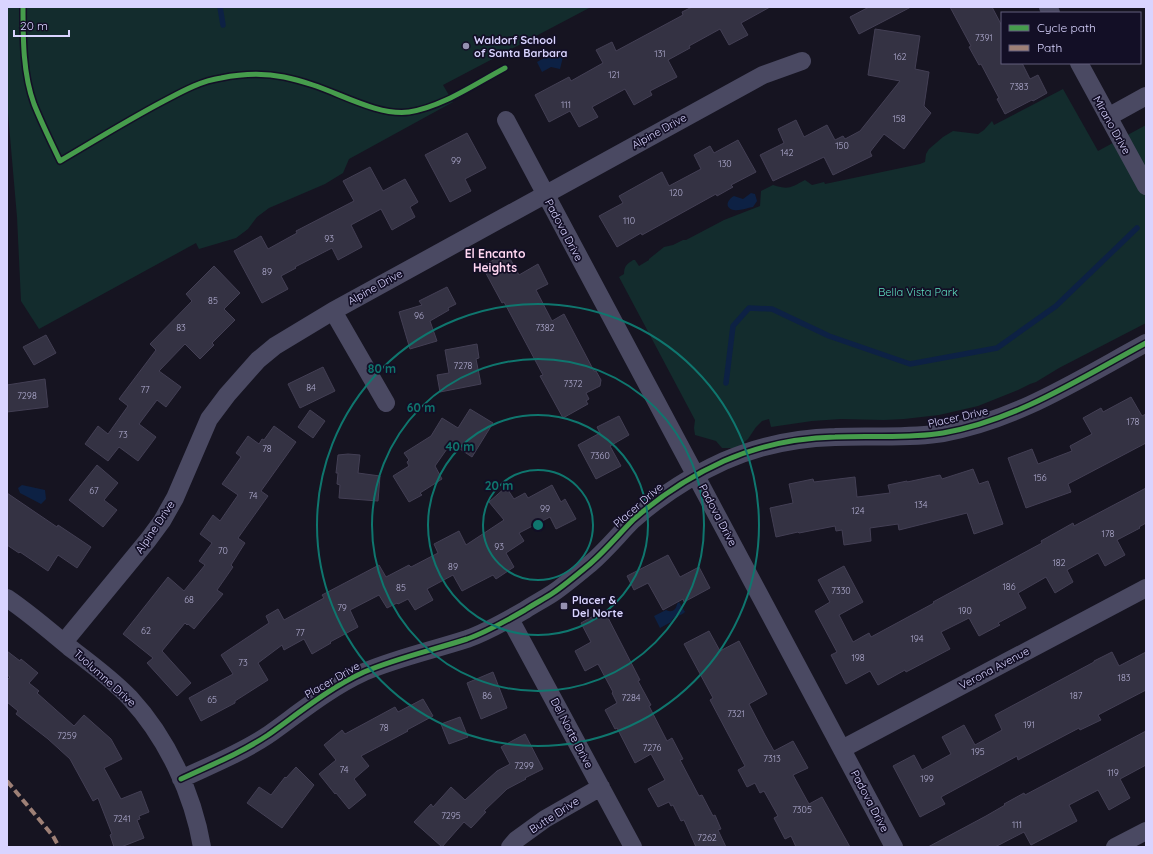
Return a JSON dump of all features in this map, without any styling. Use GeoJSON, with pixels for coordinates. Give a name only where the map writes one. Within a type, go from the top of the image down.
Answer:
{"type":"FeatureCollection","features":[{"type":"Feature","properties":{"kind":"street","name":"Alpine Drive"},"geometry":{"type":"LineString","coordinates":[[64,642],[162,521],[175,498],[209,419],[227,395],[258,360],[275,346],[333,311],[763,75],[802,61]]}},
{"type":"Feature","properties":{"kind":"street","name":"Mirano Drive"},"geometry":{"type":"LineString","coordinates":[[1080,64],[1146,186]]}},
{"type":"Feature","properties":{"kind":"street"},"geometry":{"type":"LineString","coordinates":[[1108,117],[1146,96]]}},
{"type":"Feature","properties":{"kind":"street","name":"Padova Drive"},"geometry":{"type":"LineString","coordinates":[[506,120],[894,847]]}},
{"type":"Feature","properties":{"kind":"street"},"geometry":{"type":"LineString","coordinates":[[333,311],[386,403]]}},
{"type":"Feature","properties":{"kind":"street","name":"Placer Drive"},"geometry":{"type":"LineString","coordinates":[[181,779],[248,748],[333,689],[364,672],[402,658],[469,638],[510,619],[553,592],[592,562],[640,514],[672,489],[720,463],[744,453],[791,441],[835,437],[928,435],[982,424],[1049,396],[1146,343]]}},
{"type":"Feature","properties":{"kind":"street","name":"Verona Avenue"},"geometry":{"type":"LineString","coordinates":[[842,749],[1146,588]]}},
{"type":"Feature","properties":{"kind":"street","name":"Tuolumne Drive"},"geometry":{"type":"LineString","coordinates":[[7,598],[64,642],[113,683],[129,697],[141,711],[167,750],[181,779],[192,805],[202,847]]}},
{"type":"Feature","properties":{"kind":"street","name":"Del Norte Drive"},"geometry":{"type":"LineString","coordinates":[[510,619],[633,847]]}},
{"type":"Feature","properties":{"kind":"street","name":"Butte Drive"},"geometry":{"type":"LineString","coordinates":[[510,847],[516,840],[545,819],[601,787]]}},
{"type":"Feature","properties":{"kind":"street"},"geometry":{"type":"LineString","coordinates":[[1115,847],[1146,830]]}},
{"type":"Feature","properties":{"kind":"green space"},"geometry":{"type":"Polygon","coordinates":[[[7,7],[591,7],[443,85],[453,102],[349,159],[343,173],[325,184],[269,208],[257,217],[248,229],[236,238],[199,249],[196,243],[39,329],[21,301],[17,217],[7,102],[7,7]]]}},
{"type":"Feature","properties":{"kind":"green space","name":"Bella Vista Park"},"geometry":{"type":"Polygon","coordinates":[[[1063,89],[1098,151],[1146,125],[1146,323],[1059,368],[1036,382],[978,406],[939,415],[904,419],[841,419],[812,421],[771,427],[769,419],[762,421],[748,439],[737,448],[722,448],[716,441],[695,435],[695,420],[619,277],[624,274],[625,267],[628,264],[635,260],[639,266],[649,260],[664,247],[686,240],[724,220],[760,206],[761,191],[773,185],[786,188],[805,180],[812,185],[824,182],[825,184],[920,164],[925,162],[926,154],[929,149],[953,131],[978,134],[992,121],[994,125],[1063,89]]]}},
{"type":"Feature","properties":{"kind":"water"},"geometry":{"type":"Polygon","coordinates":[[[551,54],[563,57],[560,69],[551,67],[542,72],[537,62],[551,54]]]}},
{"type":"Feature","properties":{"kind":"water"},"geometry":{"type":"Polygon","coordinates":[[[751,193],[755,194],[757,201],[753,207],[741,210],[729,208],[728,202],[734,196],[743,199],[751,193]]]}},
{"type":"Feature","properties":{"kind":"water"},"geometry":{"type":"Polygon","coordinates":[[[22,485],[45,490],[46,499],[41,504],[20,493],[18,488],[22,485]]]}},
{"type":"Feature","properties":{"kind":"water"},"geometry":{"type":"Polygon","coordinates":[[[679,602],[685,612],[660,628],[654,616],[666,610],[673,610],[679,602]]]}},
{"type":"Feature","properties":{"kind":"building"},"geometry":{"type":"Polygon","coordinates":[[[692,7],[770,7],[741,23],[748,35],[729,45],[720,29],[689,46],[690,48],[668,60],[677,77],[650,91],[652,95],[634,105],[625,89],[592,107],[598,117],[579,127],[570,111],[549,122],[535,95],[569,77],[571,81],[603,63],[596,50],[612,42],[616,51],[683,15],[682,12],[692,7]]]}},
{"type":"Feature","properties":{"kind":"building"},"geometry":{"type":"Polygon","coordinates":[[[869,7],[911,7],[859,34],[850,17],[869,7]]]}},
{"type":"Feature","properties":{"kind":"building"},"geometry":{"type":"Polygon","coordinates":[[[950,7],[992,7],[1001,24],[1001,64],[1022,64],[1030,79],[1038,75],[1047,93],[1005,114],[997,99],[999,98],[981,64],[979,65],[969,47],[971,46],[950,7]]]}},
{"type":"Feature","properties":{"kind":"building"},"geometry":{"type":"Polygon","coordinates":[[[875,29],[920,36],[915,69],[929,72],[924,106],[931,113],[904,149],[884,134],[870,152],[872,156],[833,175],[824,157],[773,181],[760,155],[784,143],[778,129],[796,120],[804,137],[827,125],[835,140],[843,136],[845,139],[860,131],[900,81],[868,75],[875,29]]]}},
{"type":"Feature","properties":{"kind":"building"},"geometry":{"type":"Polygon","coordinates":[[[467,133],[486,168],[465,179],[471,191],[450,202],[425,155],[467,133]]]}},
{"type":"Feature","properties":{"kind":"building"},"geometry":{"type":"Polygon","coordinates":[[[738,140],[756,172],[731,185],[733,187],[717,196],[716,194],[642,235],[641,233],[617,247],[599,216],[623,203],[619,196],[662,172],[669,186],[701,169],[694,155],[710,146],[714,153],[738,140]]]}},
{"type":"Feature","properties":{"kind":"building"},"geometry":{"type":"Polygon","coordinates":[[[370,167],[383,191],[405,179],[418,202],[410,207],[415,217],[392,230],[381,209],[351,225],[362,247],[338,260],[332,248],[295,267],[296,268],[281,276],[288,289],[262,303],[234,251],[261,236],[268,249],[297,233],[296,231],[354,201],[343,181],[370,167]]]}},
{"type":"Feature","properties":{"kind":"building"},"geometry":{"type":"Polygon","coordinates":[[[507,253],[519,275],[538,264],[548,284],[536,290],[552,321],[564,314],[594,371],[596,371],[601,380],[600,386],[586,393],[589,399],[586,401],[588,404],[563,418],[540,376],[543,375],[504,302],[502,303],[482,266],[507,253]]]}},
{"type":"Feature","properties":{"kind":"building"},"geometry":{"type":"Polygon","coordinates":[[[214,266],[240,293],[224,309],[235,320],[212,343],[214,345],[200,359],[185,344],[159,371],[181,387],[166,407],[157,400],[139,424],[156,437],[138,461],[119,447],[108,461],[85,444],[98,426],[108,434],[128,406],[119,399],[156,350],[150,344],[192,301],[186,294],[214,266]]]}},
{"type":"Feature","properties":{"kind":"building"},"geometry":{"type":"Polygon","coordinates":[[[447,287],[456,304],[430,321],[437,341],[410,349],[399,312],[422,305],[419,301],[447,287]]]}},
{"type":"Feature","properties":{"kind":"building"},"geometry":{"type":"Polygon","coordinates":[[[46,335],[56,353],[34,365],[23,347],[46,335]]]}},
{"type":"Feature","properties":{"kind":"building"},"geometry":{"type":"Polygon","coordinates":[[[477,344],[479,358],[476,359],[481,384],[440,392],[437,375],[449,373],[445,350],[477,344]]]}},
{"type":"Feature","properties":{"kind":"building"},"geometry":{"type":"Polygon","coordinates":[[[323,367],[335,391],[300,408],[288,384],[323,367]]]}},
{"type":"Feature","properties":{"kind":"building"},"geometry":{"type":"Polygon","coordinates":[[[45,379],[48,407],[7,412],[7,385],[45,379]]]}},
{"type":"Feature","properties":{"kind":"building"},"geometry":{"type":"Polygon","coordinates":[[[1131,397],[1142,416],[1146,414],[1146,443],[1068,484],[1071,492],[1026,508],[1008,458],[1032,449],[1038,464],[1072,451],[1070,446],[1092,434],[1083,418],[1101,408],[1103,412],[1131,397]]]}},
{"type":"Feature","properties":{"kind":"building"},"geometry":{"type":"Polygon","coordinates":[[[470,409],[493,423],[472,457],[457,447],[455,449],[449,446],[435,466],[442,479],[420,493],[422,495],[409,502],[393,476],[409,466],[407,462],[409,460],[404,453],[431,436],[442,418],[458,428],[470,409]]]}},
{"type":"Feature","properties":{"kind":"building"},"geometry":{"type":"Polygon","coordinates":[[[310,410],[325,421],[313,438],[298,427],[310,410]]]}},
{"type":"Feature","properties":{"kind":"building"},"geometry":{"type":"Polygon","coordinates":[[[619,416],[629,435],[610,446],[621,466],[596,479],[578,445],[600,433],[597,427],[619,416]]]}},
{"type":"Feature","properties":{"kind":"building"},"geometry":{"type":"Polygon","coordinates":[[[274,426],[296,442],[261,491],[268,496],[238,538],[245,543],[231,565],[233,567],[217,590],[223,594],[194,629],[185,623],[162,651],[191,683],[177,696],[147,663],[153,658],[123,634],[168,577],[184,591],[205,565],[199,561],[212,543],[200,534],[213,515],[220,521],[238,495],[222,484],[241,457],[236,453],[248,436],[259,444],[262,439],[264,440],[274,426]]]}},
{"type":"Feature","properties":{"kind":"building"},"geometry":{"type":"Polygon","coordinates":[[[338,455],[360,455],[358,473],[380,476],[378,501],[339,498],[340,485],[337,484],[338,473],[336,473],[338,455]]]}},
{"type":"Feature","properties":{"kind":"building"},"geometry":{"type":"Polygon","coordinates":[[[97,465],[118,483],[104,500],[117,510],[103,527],[69,500],[97,465]]]}},
{"type":"Feature","properties":{"kind":"building"},"geometry":{"type":"Polygon","coordinates":[[[973,469],[979,484],[988,481],[1003,524],[974,534],[967,513],[899,530],[898,524],[870,528],[871,541],[844,545],[842,530],[836,531],[835,526],[776,537],[770,508],[793,503],[789,484],[813,479],[814,482],[855,477],[857,497],[890,493],[888,485],[940,475],[942,479],[973,469]]]}},
{"type":"Feature","properties":{"kind":"building"},"geometry":{"type":"Polygon","coordinates":[[[552,485],[561,502],[565,499],[576,519],[556,529],[550,517],[519,533],[524,541],[506,553],[514,567],[496,579],[493,575],[462,591],[453,575],[427,589],[433,600],[415,610],[408,599],[387,608],[379,595],[350,610],[358,627],[330,642],[331,643],[312,654],[304,639],[284,650],[282,645],[258,663],[268,680],[235,701],[235,703],[201,721],[189,698],[233,674],[221,655],[269,623],[266,616],[278,609],[284,620],[324,598],[322,595],[379,565],[386,577],[409,565],[411,567],[438,553],[434,544],[459,531],[466,545],[504,520],[489,502],[506,487],[514,499],[525,493],[528,498],[552,485]]]}},
{"type":"Feature","properties":{"kind":"building"},"geometry":{"type":"Polygon","coordinates":[[[1146,488],[1146,523],[1139,527],[1140,528],[1117,540],[1125,555],[1105,566],[1098,553],[1067,570],[1073,582],[1055,593],[1046,577],[1018,593],[1026,608],[998,623],[1000,625],[979,636],[969,618],[941,632],[950,649],[906,672],[905,670],[878,685],[870,671],[846,684],[831,655],[837,652],[815,611],[830,602],[818,580],[844,566],[863,602],[839,615],[853,642],[869,633],[871,637],[1042,543],[1041,541],[1073,523],[1074,526],[1146,488]]]}},
{"type":"Feature","properties":{"kind":"building"},"geometry":{"type":"Polygon","coordinates":[[[7,493],[57,527],[58,525],[91,547],[77,568],[58,555],[48,571],[7,545],[7,493]]]}},
{"type":"Feature","properties":{"kind":"building"},"geometry":{"type":"Polygon","coordinates":[[[668,555],[680,577],[699,567],[710,588],[684,602],[683,599],[663,610],[648,583],[634,590],[627,576],[668,555]]]}},
{"type":"Feature","properties":{"kind":"building"},"geometry":{"type":"Polygon","coordinates":[[[604,610],[640,680],[638,681],[651,705],[649,706],[667,741],[672,738],[683,759],[680,760],[699,796],[702,795],[713,816],[715,815],[721,829],[718,830],[726,847],[696,847],[684,820],[681,821],[673,805],[671,806],[669,802],[658,807],[648,789],[665,780],[651,754],[635,763],[617,728],[615,729],[605,710],[617,703],[612,693],[613,692],[598,664],[585,671],[575,651],[591,642],[581,623],[604,610]]]}},
{"type":"Feature","properties":{"kind":"building"},"geometry":{"type":"Polygon","coordinates":[[[709,631],[720,651],[739,641],[767,694],[749,704],[765,735],[774,751],[793,741],[808,768],[793,775],[809,804],[822,797],[850,847],[796,847],[791,836],[785,839],[774,818],[778,816],[764,791],[760,793],[755,783],[747,787],[738,770],[745,766],[710,700],[713,698],[684,644],[709,631]]]}},
{"type":"Feature","properties":{"kind":"building"},"geometry":{"type":"Polygon","coordinates":[[[7,651],[20,661],[21,659],[38,673],[29,683],[39,691],[37,693],[74,726],[84,715],[111,739],[122,759],[104,768],[121,799],[141,791],[149,812],[139,816],[140,819],[137,820],[144,838],[121,847],[114,847],[110,835],[112,834],[98,798],[93,801],[70,759],[48,739],[16,714],[18,711],[7,702],[7,680],[10,677],[7,675],[7,651]]]}},
{"type":"Feature","properties":{"kind":"building"},"geometry":{"type":"Polygon","coordinates":[[[1112,652],[1119,666],[1146,652],[1146,690],[1098,715],[1101,720],[1080,730],[1079,728],[1018,760],[1017,756],[941,797],[945,804],[920,817],[893,766],[914,755],[922,770],[951,754],[942,737],[964,725],[975,745],[1002,730],[995,715],[1112,652]]]}},
{"type":"Feature","properties":{"kind":"building"},"geometry":{"type":"Polygon","coordinates":[[[493,672],[507,708],[481,719],[467,683],[493,672]]]}},
{"type":"Feature","properties":{"kind":"building"},"geometry":{"type":"Polygon","coordinates":[[[423,699],[433,716],[361,756],[369,766],[354,779],[366,795],[349,809],[319,774],[336,760],[324,745],[342,730],[345,734],[395,707],[398,712],[423,699]]]}},
{"type":"Feature","properties":{"kind":"building"},"geometry":{"type":"Polygon","coordinates":[[[460,717],[468,737],[449,744],[441,724],[460,717]]]}},
{"type":"Feature","properties":{"kind":"building"},"geometry":{"type":"Polygon","coordinates":[[[1146,731],[1146,765],[1120,779],[1130,798],[1109,810],[1098,790],[1069,805],[1077,821],[1031,845],[1024,832],[995,847],[928,847],[986,816],[1024,793],[1025,795],[1146,731]]]}},
{"type":"Feature","properties":{"kind":"building"},"geometry":{"type":"Polygon","coordinates":[[[525,734],[543,769],[507,789],[484,811],[486,812],[471,828],[464,822],[442,847],[414,822],[431,804],[433,807],[451,787],[465,800],[497,771],[510,764],[501,747],[525,734]]]}},
{"type":"Feature","properties":{"kind":"building"},"geometry":{"type":"Polygon","coordinates":[[[296,767],[314,785],[282,828],[247,803],[259,787],[271,795],[285,777],[286,778],[296,767]]]}},
{"type":"Feature","properties":{"kind":"waterway"},"geometry":{"type":"LineString","coordinates":[[220,7],[223,25]]}},
{"type":"Feature","properties":{"kind":"waterway"},"geometry":{"type":"LineString","coordinates":[[726,383],[733,326],[749,308],[772,309],[829,336],[910,364],[997,348],[1056,306],[1137,228]]}},
{"type":"Feature","properties":{"kind":"marked path"},"geometry":{"type":"LineString","coordinates":[[7,781],[53,836],[59,847]]}},
{"type":"Feature","properties":{"kind":"cycle path"},"geometry":{"type":"LineString","coordinates":[[23,7],[24,56],[30,93],[40,119],[60,161],[162,102],[191,87],[213,79],[244,75],[276,76],[313,85],[373,108],[385,111],[409,112],[446,100],[505,68]]}},
{"type":"Feature","properties":{"kind":"cycle path"},"geometry":{"type":"LineString","coordinates":[[181,779],[247,748],[268,735],[326,693],[351,678],[389,662],[474,636],[525,610],[553,593],[582,571],[602,553],[633,520],[654,503],[688,480],[724,461],[764,447],[806,439],[848,436],[930,435],[970,427],[1023,408],[1073,383],[1146,343]]}},
{"type":"Feature","properties":{"kind":"place","name":"Waldorf School of Santa Barbara"},"geometry":{"type":"Point","coordinates":[466,46]}},
{"type":"Feature","properties":{"kind":"place","name":"Placer & Del Norte"},"geometry":{"type":"Point","coordinates":[564,606]}},
{"type":"Feature","properties":{"kind":"district","name":"El Encanto Heights"},"geometry":{"type":"Point","coordinates":[495,261]}}]}
